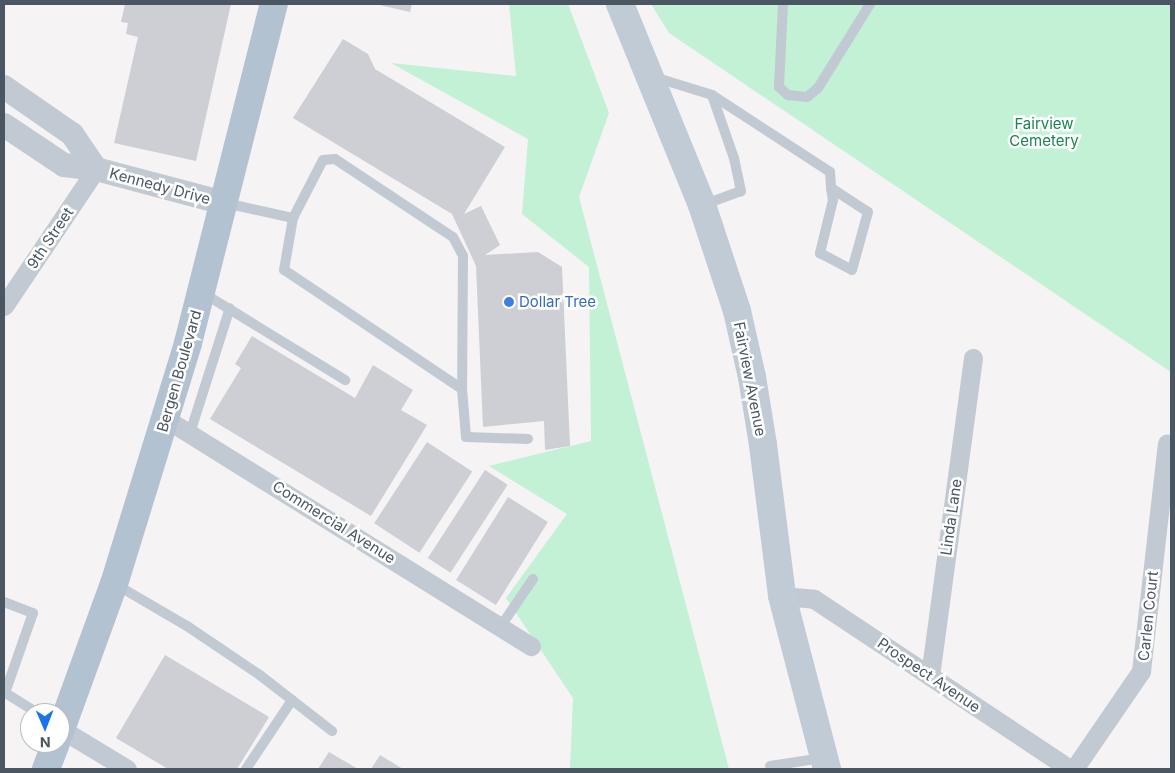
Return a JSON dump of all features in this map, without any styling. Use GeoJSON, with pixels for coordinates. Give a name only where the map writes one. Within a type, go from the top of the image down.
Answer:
{"type":"FeatureCollection","features":[{"type":"Feature","properties":{"kind":"main road","name":"Bergen Boulevard"},"geometry":{"type":"LineString","coordinates":[[70,703],[114,584],[166,419],[202,292],[274,4]]}},
{"type":"Feature","properties":{"kind":"main road","name":"Fairview Avenue"},"geometry":{"type":"LineString","coordinates":[[620,4],[702,206],[736,310],[752,377],[782,596],[826,764]]}},
{"type":"Feature","properties":{"kind":"main road","name":"Bergen Boulevard"},"geometry":{"type":"LineString","coordinates":[[46,769],[52,753]]}},
{"type":"Feature","properties":{"kind":"street","name":"Kennedy Drive"},"geometry":{"type":"LineString","coordinates":[[4,86],[72,134],[96,169]]}},
{"type":"Feature","properties":{"kind":"street","name":"Kennedy Drive"},"geometry":{"type":"LineString","coordinates":[[4,125],[64,165],[96,169],[224,203]]}},
{"type":"Feature","properties":{"kind":"street","name":"9th Street"},"geometry":{"type":"LineString","coordinates":[[4,306],[96,169]]}},
{"type":"Feature","properties":{"kind":"street","name":"Linda Lane"},"geometry":{"type":"LineString","coordinates":[[930,676],[973,358]]}},
{"type":"Feature","properties":{"kind":"street","name":"Commercial Avenue"},"geometry":{"type":"LineString","coordinates":[[166,419],[531,646]]}},
{"type":"Feature","properties":{"kind":"street","name":"Carlen Court"},"geometry":{"type":"LineString","coordinates":[[1072,769],[1141,671],[1167,444]]}},
{"type":"Feature","properties":{"kind":"street","name":"Prospect Avenue"},"geometry":{"type":"LineString","coordinates":[[782,596],[814,600],[1072,769]]}},
{"type":"Feature","properties":{"kind":"street"},"geometry":{"type":"LineString","coordinates":[[70,739],[127,769]]}},
{"type":"Feature","properties":{"kind":"lane"},"geometry":{"type":"LineString","coordinates":[[783,4],[779,87],[788,96],[807,97],[818,88],[870,4]]}},
{"type":"Feature","properties":{"kind":"lane"},"geometry":{"type":"LineString","coordinates":[[648,75],[712,95],[830,172],[831,188],[833,200],[820,253],[852,270],[868,212],[831,188]]}},
{"type":"Feature","properties":{"kind":"lane"},"geometry":{"type":"LineString","coordinates":[[702,206],[740,191],[734,158],[712,95]]}},
{"type":"Feature","properties":{"kind":"lane"},"geometry":{"type":"LineString","coordinates":[[462,389],[284,270],[293,218],[323,160],[335,159],[453,237],[463,256],[462,389],[466,437],[528,439]]}},
{"type":"Feature","properties":{"kind":"lane"},"geometry":{"type":"LineString","coordinates":[[224,203],[293,218]]}},
{"type":"Feature","properties":{"kind":"lane"},"geometry":{"type":"LineString","coordinates":[[202,292],[345,380]]}},
{"type":"Feature","properties":{"kind":"lane"},"geometry":{"type":"LineString","coordinates":[[190,433],[230,308]]}},
{"type":"Feature","properties":{"kind":"lane"},"geometry":{"type":"LineString","coordinates":[[501,626],[533,579]]}},
{"type":"Feature","properties":{"kind":"lane"},"geometry":{"type":"LineString","coordinates":[[114,584],[187,626],[292,700],[332,731]]}},
{"type":"Feature","properties":{"kind":"lane"},"geometry":{"type":"LineString","coordinates":[[4,602],[33,614],[4,692],[21,703]]}},
{"type":"Feature","properties":{"kind":"lane"},"geometry":{"type":"LineString","coordinates":[[246,769],[292,700]]}},
{"type":"Feature","properties":{"kind":"lane"},"geometry":{"type":"LineString","coordinates":[[770,766],[826,764]]}},
{"type":"Feature","properties":{"kind":"green space"},"geometry":{"type":"Polygon","coordinates":[[[509,4],[568,4],[609,113],[579,197],[729,769],[570,769],[573,698],[506,598],[567,514],[489,466],[591,441],[589,267],[522,214],[528,139],[391,63],[516,76],[509,4]]]}},
{"type":"Feature","properties":{"kind":"green space","name":"Fairview Cemetery"},"geometry":{"type":"Polygon","coordinates":[[[651,4],[1171,4],[1171,372],[669,33],[651,4]]]}},
{"type":"Feature","properties":{"kind":"building"},"geometry":{"type":"Polygon","coordinates":[[[125,4],[231,4],[196,161],[114,143],[138,37],[126,34],[128,23],[121,22],[125,4]]]}},
{"type":"Feature","properties":{"kind":"building"},"geometry":{"type":"Polygon","coordinates":[[[375,4],[412,4],[410,12],[375,4]]]}},
{"type":"Feature","properties":{"kind":"building"},"geometry":{"type":"Polygon","coordinates":[[[343,39],[368,54],[375,69],[505,147],[464,214],[481,206],[500,245],[485,255],[538,252],[562,267],[570,446],[545,450],[544,421],[483,427],[476,266],[452,214],[293,118],[343,39]]]}},
{"type":"Feature","properties":{"kind":"building"},"geometry":{"type":"Polygon","coordinates":[[[252,336],[355,398],[373,365],[413,390],[401,410],[427,425],[371,516],[210,419],[241,368],[235,364],[252,336]]]}},
{"type":"Feature","properties":{"kind":"building"},"geometry":{"type":"Polygon","coordinates":[[[427,442],[472,471],[419,553],[374,523],[427,442]]]}},
{"type":"Feature","properties":{"kind":"building"},"geometry":{"type":"Polygon","coordinates":[[[485,470],[508,485],[450,573],[428,558],[485,470]]]}},
{"type":"Feature","properties":{"kind":"building"},"geometry":{"type":"Polygon","coordinates":[[[508,497],[548,522],[496,605],[456,580],[508,497]]]}},
{"type":"Feature","properties":{"kind":"building"},"geometry":{"type":"Polygon","coordinates":[[[165,655],[269,717],[237,769],[168,769],[116,738],[165,655]]]}},
{"type":"Feature","properties":{"kind":"building"},"geometry":{"type":"Polygon","coordinates":[[[329,752],[358,769],[318,769],[329,752]]]}},
{"type":"Feature","properties":{"kind":"building"},"geometry":{"type":"Polygon","coordinates":[[[380,755],[403,769],[371,769],[380,755]]]}},
{"type":"Feature","properties":{"kind":"place","name":"Dollar Tree"},"geometry":{"type":"Point","coordinates":[509,302]}}]}
